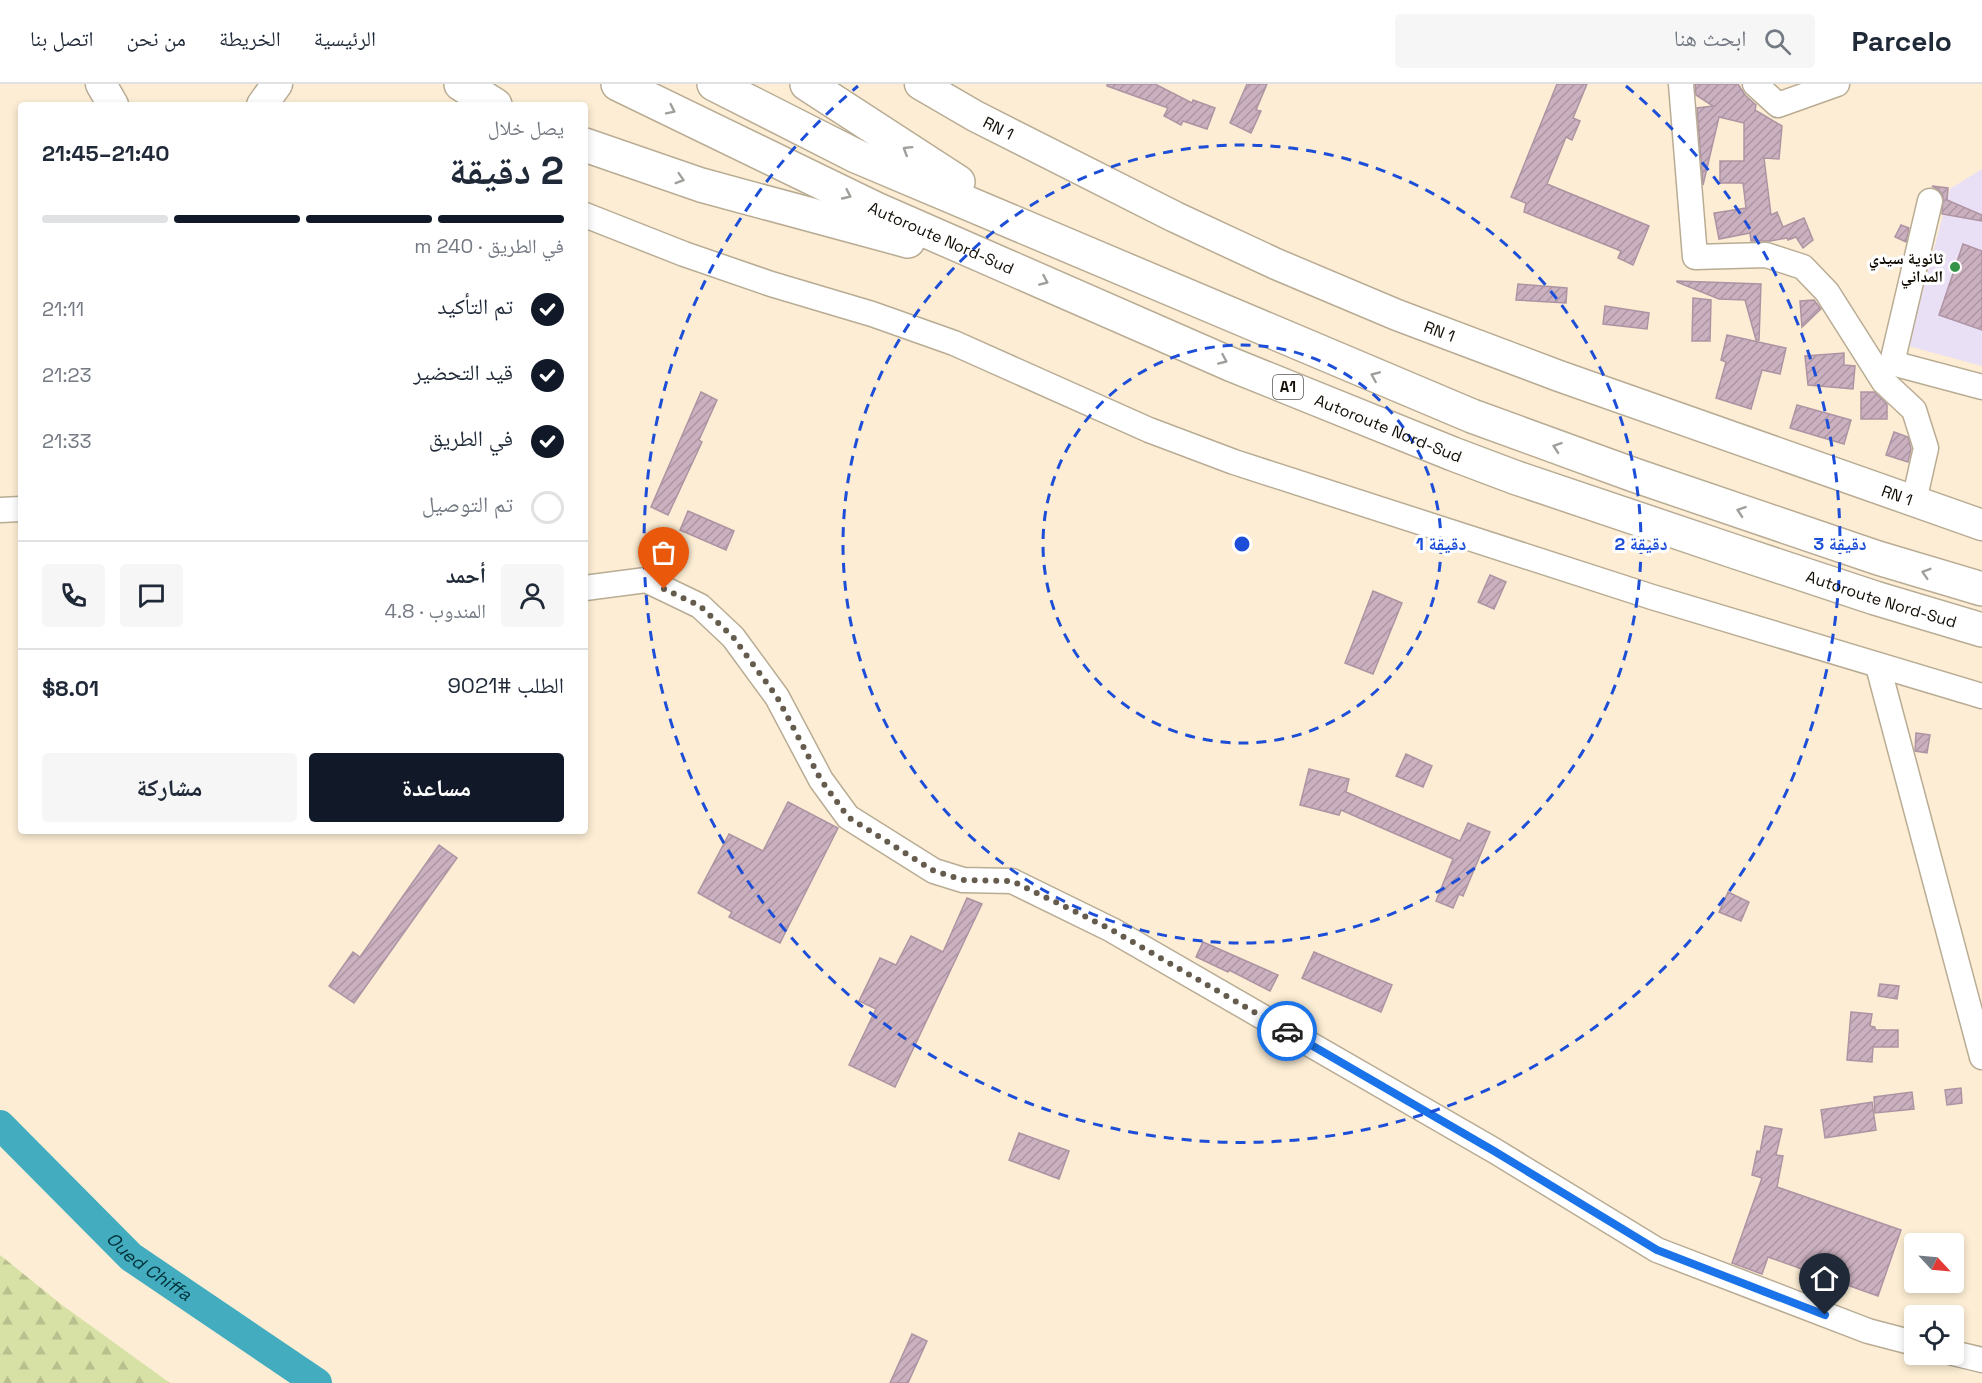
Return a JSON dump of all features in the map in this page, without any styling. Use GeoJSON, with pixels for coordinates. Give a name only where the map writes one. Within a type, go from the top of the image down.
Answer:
{"type":"FeatureCollection","features":[{"type":"Feature","properties":{"kind":"highway"},"geometry":{"type":"LineString","coordinates":[[461,84],[490,102]]}},
{"type":"Feature","properties":{"kind":"highway","name":"Autoroute Nord-Sud"},"geometry":{"type":"LineString","coordinates":[[618,84],[866,204],[1230,364],[1504,474],[1875,598],[1982,630]]}},
{"type":"Feature","properties":{"kind":"highway"},"geometry":{"type":"LineString","coordinates":[[714,84],[856,156],[1482,420],[1867,554],[1982,589]]}},
{"type":"Feature","properties":{"kind":"highway"},"geometry":{"type":"LineString","coordinates":[[807,84],[1026,229]]}},
{"type":"Feature","properties":{"kind":"highway"},"geometry":{"type":"LineString","coordinates":[[588,147],[701,185],[903,239],[954,259],[1015,269]]}},
{"type":"Feature","properties":{"kind":"main road"},"geometry":{"type":"LineString","coordinates":[[101,84],[111,102]]}},
{"type":"Feature","properties":{"kind":"main road"},"geometry":{"type":"LineString","coordinates":[[265,102],[277,84]]}},
{"type":"Feature","properties":{"kind":"main road","name":"RN 1"},"geometry":{"type":"LineString","coordinates":[[920,84],[975,116],[1175,217],[1276,264],[1397,315],[1548,372],[1982,525]]}},
{"type":"Feature","properties":{"kind":"street"},"geometry":{"type":"LineString","coordinates":[[1681,84],[1695,257],[1766,255],[1803,267],[1827,292],[1884,382],[1914,410],[1926,448],[1914,501]]}},
{"type":"Feature","properties":{"kind":"street"},"geometry":{"type":"LineString","coordinates":[[1755,84],[1778,105],[1837,84]]}},
{"type":"Feature","properties":{"kind":"street"},"geometry":{"type":"LineString","coordinates":[[1930,201],[1892,363],[1982,387]]}},
{"type":"Feature","properties":{"kind":"street"},"geometry":{"type":"LineString","coordinates":[[588,216],[684,254],[771,284],[872,314],[954,343],[1149,430],[1234,462],[1641,594],[1982,696]]}},
{"type":"Feature","properties":{"kind":"street"},"geometry":{"type":"LineString","coordinates":[[0,510],[18,509]]}},
{"type":"Feature","properties":{"kind":"street"},"geometry":{"type":"LineString","coordinates":[[588,588],[646,580],[700,606],[733,637],[777,697],[821,780],[848,817],[934,871],[963,880],[1012,881],[1112,930],[1484,1145],[1657,1250],[1868,1331],[1904,1340]]}},
{"type":"Feature","properties":{"kind":"street"},"geometry":{"type":"LineString","coordinates":[[1878,666],[1982,1057]]}},
{"type":"Feature","properties":{"kind":"street"},"geometry":{"type":"LineString","coordinates":[[1964,1356],[1982,1360]]}},
{"type":"Feature","properties":{"kind":"shaded area","name":"ثانوية سيدي المداني"},"geometry":{"type":"Polygon","coordinates":[[[1982,169],[1982,366],[1908,346],[1950,189],[1982,169]]]}},
{"type":"Feature","properties":{"kind":"green space"},"geometry":{"type":"Polygon","coordinates":[[[0,1255],[62,1305],[170,1383],[0,1383],[0,1255]]]}},
{"type":"Feature","properties":{"kind":"building"},"geometry":{"type":"Polygon","coordinates":[[[1107,84],[1155,84],[1192,103],[1193,100],[1215,108],[1207,129],[1183,121],[1181,125],[1164,116],[1168,108],[1107,86],[1107,84]]]}},
{"type":"Feature","properties":{"kind":"building"},"geometry":{"type":"Polygon","coordinates":[[[1247,84],[1267,84],[1256,110],[1261,111],[1251,133],[1230,123],[1247,84]]]}},
{"type":"Feature","properties":{"kind":"building"},"geometry":{"type":"Polygon","coordinates":[[[1557,84],[1587,84],[1573,118],[1580,121],[1572,140],[1566,137],[1547,184],[1649,226],[1633,265],[1618,258],[1621,251],[1524,212],[1526,203],[1511,197],[1557,84]]]}},
{"type":"Feature","properties":{"kind":"building"},"geometry":{"type":"Polygon","coordinates":[[[1695,84],[1738,84],[1745,95],[1756,105],[1755,110],[1782,126],[1779,159],[1764,158],[1771,215],[1777,212],[1783,227],[1804,218],[1813,240],[1803,248],[1796,237],[1788,240],[1787,238],[1751,241],[1750,233],[1719,239],[1714,213],[1746,208],[1743,183],[1720,183],[1720,161],[1744,161],[1744,123],[1719,117],[1703,185],[1697,108],[1713,106],[1696,95],[1695,84]]]}},
{"type":"Feature","properties":{"kind":"building"},"geometry":{"type":"Polygon","coordinates":[[[1932,186],[1948,188],[1947,200],[1982,215],[1982,221],[1942,214],[1943,196],[1932,186]]]}},
{"type":"Feature","properties":{"kind":"building"},"geometry":{"type":"Polygon","coordinates":[[[1901,225],[1909,228],[1906,242],[1895,237],[1901,225]]]}},
{"type":"Feature","properties":{"kind":"building"},"geometry":{"type":"Polygon","coordinates":[[[1963,244],[1982,251],[1982,330],[1939,315],[1963,244]]]}},
{"type":"Feature","properties":{"kind":"building"},"geometry":{"type":"Polygon","coordinates":[[[1677,281],[1761,284],[1759,340],[1756,340],[1745,300],[1719,299],[1677,281]]]}},
{"type":"Feature","properties":{"kind":"building"},"geometry":{"type":"Polygon","coordinates":[[[1518,284],[1567,288],[1566,303],[1516,300],[1518,284]]]}},
{"type":"Feature","properties":{"kind":"building"},"geometry":{"type":"Polygon","coordinates":[[[1693,298],[1711,300],[1710,341],[1692,341],[1693,298]]]}},
{"type":"Feature","properties":{"kind":"building"},"geometry":{"type":"Polygon","coordinates":[[[1814,300],[1821,309],[1802,327],[1800,301],[1814,300]]]}},
{"type":"Feature","properties":{"kind":"building"},"geometry":{"type":"Polygon","coordinates":[[[1605,306],[1649,313],[1647,329],[1603,324],[1605,306]]]}},
{"type":"Feature","properties":{"kind":"building"},"geometry":{"type":"Polygon","coordinates":[[[1727,335],[1786,348],[1780,374],[1762,370],[1751,409],[1716,398],[1726,362],[1721,360],[1727,335]]]}},
{"type":"Feature","properties":{"kind":"building"},"geometry":{"type":"Polygon","coordinates":[[[1844,353],[1844,365],[1855,366],[1853,389],[1808,385],[1805,356],[1844,353]]]}},
{"type":"Feature","properties":{"kind":"building"},"geometry":{"type":"Polygon","coordinates":[[[701,392],[717,400],[699,440],[702,442],[668,515],[651,507],[701,392]]]}},
{"type":"Feature","properties":{"kind":"building"},"geometry":{"type":"Polygon","coordinates":[[[1861,392],[1874,392],[1887,404],[1887,419],[1861,419],[1861,392]]]}},
{"type":"Feature","properties":{"kind":"building"},"geometry":{"type":"Polygon","coordinates":[[[1797,405],[1851,420],[1844,444],[1790,428],[1797,405]]]}},
{"type":"Feature","properties":{"kind":"building"},"geometry":{"type":"Polygon","coordinates":[[[1894,432],[1908,437],[1911,449],[1908,462],[1886,455],[1894,432]]]}},
{"type":"Feature","properties":{"kind":"building"},"geometry":{"type":"Polygon","coordinates":[[[688,511],[734,531],[726,550],[680,530],[688,511]]]}},
{"type":"Feature","properties":{"kind":"building"},"geometry":{"type":"Polygon","coordinates":[[[1490,575],[1506,582],[1494,609],[1478,602],[1490,575]]]}},
{"type":"Feature","properties":{"kind":"building"},"geometry":{"type":"Polygon","coordinates":[[[1373,591],[1402,603],[1373,674],[1345,663],[1373,591]]]}},
{"type":"Feature","properties":{"kind":"building"},"geometry":{"type":"Polygon","coordinates":[[[1916,733],[1930,735],[1927,753],[1915,751],[1916,733]]]}},
{"type":"Feature","properties":{"kind":"building"},"geometry":{"type":"Polygon","coordinates":[[[1406,754],[1432,766],[1423,787],[1396,776],[1406,754]]]}},
{"type":"Feature","properties":{"kind":"building"},"geometry":{"type":"Polygon","coordinates":[[[1309,769],[1349,779],[1346,792],[1460,841],[1468,823],[1490,832],[1463,896],[1459,894],[1453,908],[1436,901],[1453,859],[1341,810],[1339,815],[1300,805],[1309,769]]]}},
{"type":"Feature","properties":{"kind":"building"},"geometry":{"type":"Polygon","coordinates":[[[788,802],[838,828],[780,943],[729,917],[732,912],[698,893],[729,834],[763,851],[788,802]]]}},
{"type":"Feature","properties":{"kind":"building"},"geometry":{"type":"Polygon","coordinates":[[[439,845],[457,858],[354,1003],[329,986],[353,952],[360,957],[439,845]]]}},
{"type":"Feature","properties":{"kind":"building"},"geometry":{"type":"Polygon","coordinates":[[[1728,892],[1749,902],[1741,921],[1719,912],[1728,892]]]}},
{"type":"Feature","properties":{"kind":"building"},"geometry":{"type":"Polygon","coordinates":[[[967,898],[982,904],[895,1087],[849,1065],[876,1009],[859,1001],[880,958],[896,965],[911,936],[943,952],[967,898]]]}},
{"type":"Feature","properties":{"kind":"building"},"geometry":{"type":"Polygon","coordinates":[[[1203,942],[1278,975],[1270,991],[1229,970],[1228,972],[1196,957],[1203,942]]]}},
{"type":"Feature","properties":{"kind":"building"},"geometry":{"type":"Polygon","coordinates":[[[1314,952],[1392,985],[1381,1012],[1302,978],[1314,952]]]}},
{"type":"Feature","properties":{"kind":"building"},"geometry":{"type":"Polygon","coordinates":[[[1880,984],[1899,986],[1897,999],[1878,996],[1880,984]]]}},
{"type":"Feature","properties":{"kind":"building"},"geometry":{"type":"Polygon","coordinates":[[[1851,1012],[1872,1014],[1870,1026],[1875,1027],[1875,1030],[1898,1030],[1898,1047],[1873,1047],[1872,1062],[1847,1060],[1851,1012]]]}},
{"type":"Feature","properties":{"kind":"building"},"geometry":{"type":"Polygon","coordinates":[[[1961,1088],[1962,1103],[1947,1105],[1945,1090],[1961,1088]]]}},
{"type":"Feature","properties":{"kind":"building"},"geometry":{"type":"Polygon","coordinates":[[[1912,1092],[1914,1109],[1875,1113],[1874,1097],[1912,1092]]]}},
{"type":"Feature","properties":{"kind":"building"},"geometry":{"type":"Polygon","coordinates":[[[1872,1102],[1876,1130],[1825,1138],[1821,1110],[1872,1102]]]}},
{"type":"Feature","properties":{"kind":"building"},"geometry":{"type":"Polygon","coordinates":[[[1765,1126],[1782,1129],[1776,1155],[1783,1156],[1777,1187],[1901,1230],[1878,1296],[1768,1257],[1762,1274],[1732,1263],[1762,1178],[1752,1175],[1757,1151],[1760,1152],[1765,1126]]]}},
{"type":"Feature","properties":{"kind":"building"},"geometry":{"type":"Polygon","coordinates":[[[1019,1133],[1069,1151],[1059,1179],[1009,1160],[1019,1133]]]}},
{"type":"Feature","properties":{"kind":"building"},"geometry":{"type":"Polygon","coordinates":[[[912,1334],[927,1341],[908,1383],[890,1383],[912,1334]]]}},
{"type":"Feature","properties":{"kind":"waterway","name":"Oued Chiffa"},"geometry":{"type":"LineString","coordinates":[[0,1125],[131,1257],[317,1383]]}},
{"type":"Feature","properties":{"kind":"way so far"},"geometry":{"type":"LineString","coordinates":[[664,589],[700,606],[733,637],[777,697],[821,780],[848,817],[934,871],[963,880],[1012,881],[1072,910],[1112,930],[1287,1031]]}},
{"type":"Feature","properties":{"kind":"place","name":"ثانوية سيدي المداني"},"geometry":{"type":"Point","coordinates":[1955,267]}},
{"type":"Feature","properties":{"kind":"route"},"geometry":{"type":"LineString","coordinates":[[1287,1031],[1494,1151],[1657,1250],[1825,1315]]}}]}
